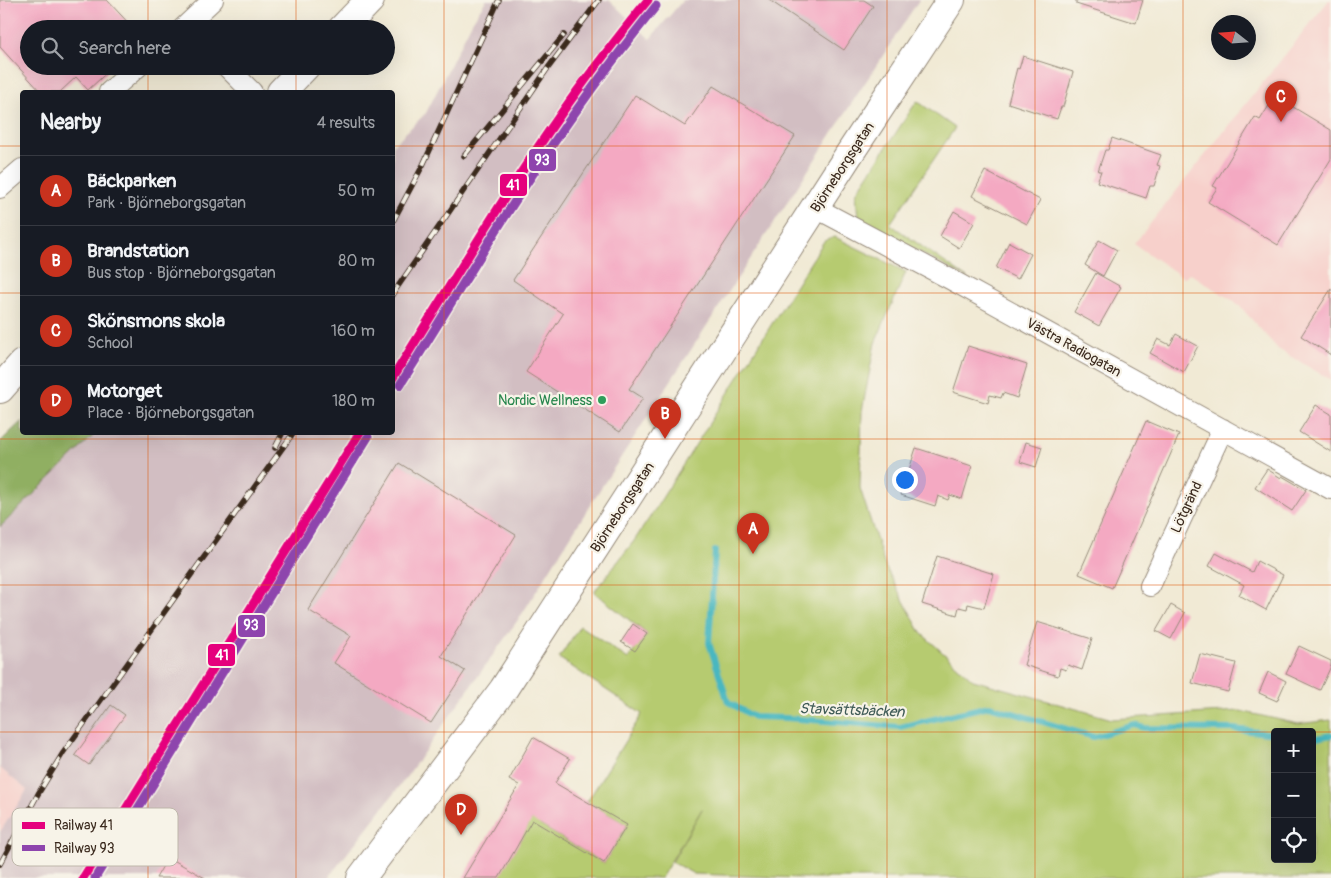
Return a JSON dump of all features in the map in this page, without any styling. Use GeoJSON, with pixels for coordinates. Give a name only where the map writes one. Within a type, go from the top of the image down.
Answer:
{"type":"FeatureCollection","features":[{"type":"Feature","properties":{"kind":"main road"},"geometry":{"type":"LineString","coordinates":[[351,20],[370,0]]}},
{"type":"Feature","properties":{"kind":"main road","name":"Björneborgsgatan"},"geometry":{"type":"LineString","coordinates":[[361,878],[503,690],[951,0]]}},
{"type":"Feature","properties":{"kind":"main road"},"geometry":{"type":"LineString","coordinates":[[283,90],[297,75]]}},
{"type":"Feature","properties":{"kind":"main road"},"geometry":{"type":"LineString","coordinates":[[0,389],[20,366]]}},
{"type":"Feature","properties":{"kind":"street"},"geometry":{"type":"LineString","coordinates":[[193,20],[213,0]]}},
{"type":"Feature","properties":{"kind":"street"},"geometry":{"type":"LineString","coordinates":[[111,90],[129,75]]}},
{"type":"Feature","properties":{"kind":"street"},"geometry":{"type":"LineString","coordinates":[[235,75],[250,90]]}},
{"type":"Feature","properties":{"kind":"street"},"geometry":{"type":"LineString","coordinates":[[0,188],[20,170]]}},
{"type":"Feature","properties":{"kind":"street","name":"Västra Radiogatan"},"geometry":{"type":"LineString","coordinates":[[816,208],[950,279],[1331,489]]}},
{"type":"Feature","properties":{"kind":"street","name":"Lötgränd"},"geometry":{"type":"LineString","coordinates":[[1150,586],[1223,429]]}},
{"type":"Feature","properties":{"kind":"shaded area"},"geometry":{"type":"Polygon","coordinates":[[[486,0],[609,0],[650,39],[683,0],[919,0],[599,491],[522,614],[405,779],[328,878],[0,878],[0,832],[12,813],[12,866],[178,866],[178,808],[15,808],[27,790],[0,768],[0,523],[91,435],[395,435],[395,143],[426,113],[472,22],[486,0]]]}},
{"type":"Feature","properties":{"kind":"shaded area"},"geometry":{"type":"Polygon","coordinates":[[[1329,0],[1331,0],[1331,380],[1278,349],[1238,304],[1189,273],[1184,278],[1134,244],[1329,0]]]}},
{"type":"Feature","properties":{"kind":"shaded area"},"geometry":{"type":"Polygon","coordinates":[[[0,768],[28,790],[16,808],[12,808],[12,814],[0,832],[0,768]]]}},
{"type":"Feature","properties":{"kind":"green space"},"geometry":{"type":"Polygon","coordinates":[[[917,101],[955,128],[890,224],[967,278],[858,219],[856,193],[917,101]]]}},
{"type":"Feature","properties":{"kind":"green space"},"geometry":{"type":"Polygon","coordinates":[[[835,237],[906,272],[875,343],[862,411],[860,488],[885,566],[921,633],[973,680],[1112,719],[1240,711],[1298,724],[1331,720],[1331,878],[802,878],[694,874],[672,862],[702,809],[661,878],[505,878],[500,875],[543,800],[540,825],[604,863],[627,825],[587,802],[642,714],[559,658],[580,626],[628,659],[647,634],[594,592],[634,541],[824,241],[835,237]]]}},
{"type":"Feature","properties":{"kind":"green space"},"geometry":{"type":"Polygon","coordinates":[[[20,423],[20,435],[94,435],[0,527],[0,442],[20,423]]]}},
{"type":"Feature","properties":{"kind":"building"},"geometry":{"type":"Polygon","coordinates":[[[0,0],[107,0],[126,20],[20,20],[20,69],[0,47],[0,0]]]}},
{"type":"Feature","properties":{"kind":"building"},"geometry":{"type":"Polygon","coordinates":[[[769,0],[864,0],[873,6],[844,50],[769,0]]]}},
{"type":"Feature","properties":{"kind":"building"},"geometry":{"type":"Polygon","coordinates":[[[1076,0],[1143,0],[1136,23],[1076,4],[1076,0]]]}},
{"type":"Feature","properties":{"kind":"building"},"geometry":{"type":"Polygon","coordinates":[[[1023,56],[1073,72],[1063,107],[1061,107],[1057,119],[1008,103],[1017,68],[1019,69],[1023,56]]]}},
{"type":"Feature","properties":{"kind":"building"},"geometry":{"type":"Polygon","coordinates":[[[26,75],[104,75],[88,90],[76,77],[62,90],[39,90],[26,75]]]}},
{"type":"Feature","properties":{"kind":"building"},"geometry":{"type":"Polygon","coordinates":[[[713,86],[795,136],[629,389],[643,398],[620,432],[526,372],[563,314],[513,280],[635,95],[685,126],[713,86]]]}},
{"type":"Feature","properties":{"kind":"building"},"geometry":{"type":"Polygon","coordinates":[[[1275,96],[1331,130],[1331,159],[1278,245],[1208,202],[1217,188],[1213,186],[1255,117],[1260,120],[1275,96]]]}},
{"type":"Feature","properties":{"kind":"building"},"geometry":{"type":"Polygon","coordinates":[[[1112,138],[1161,155],[1157,165],[1160,166],[1154,186],[1150,186],[1146,198],[1097,182],[1101,171],[1098,171],[1105,150],[1108,150],[1112,138]]]}},
{"type":"Feature","properties":{"kind":"building"},"geometry":{"type":"Polygon","coordinates":[[[985,171],[1040,200],[1027,224],[972,196],[985,171]]]}},
{"type":"Feature","properties":{"kind":"building"},"geometry":{"type":"Polygon","coordinates":[[[954,211],[974,223],[959,248],[940,236],[954,211]]]}},
{"type":"Feature","properties":{"kind":"building"},"geometry":{"type":"Polygon","coordinates":[[[1099,240],[1117,250],[1103,276],[1085,265],[1099,240]]]}},
{"type":"Feature","properties":{"kind":"building"},"geometry":{"type":"Polygon","coordinates":[[[1009,242],[1031,254],[1018,279],[996,268],[1009,242]]]}},
{"type":"Feature","properties":{"kind":"building"},"geometry":{"type":"Polygon","coordinates":[[[1096,273],[1121,287],[1099,326],[1074,312],[1096,273]]]}},
{"type":"Feature","properties":{"kind":"building"},"geometry":{"type":"Polygon","coordinates":[[[1331,289],[1331,355],[1301,336],[1331,289]]]}},
{"type":"Feature","properties":{"kind":"building"},"geometry":{"type":"Polygon","coordinates":[[[1176,334],[1198,346],[1184,372],[1150,353],[1158,339],[1170,345],[1176,334]]]}},
{"type":"Feature","properties":{"kind":"building"},"geometry":{"type":"Polygon","coordinates":[[[968,346],[1027,365],[1017,398],[1003,393],[1001,398],[990,395],[988,403],[953,392],[968,346]]]}},
{"type":"Feature","properties":{"kind":"building"},"geometry":{"type":"Polygon","coordinates":[[[1316,405],[1331,414],[1331,452],[1299,432],[1316,405]]]}},
{"type":"Feature","properties":{"kind":"building"},"geometry":{"type":"Polygon","coordinates":[[[1146,421],[1179,435],[1112,588],[1079,574],[1146,421]]]}},
{"type":"Feature","properties":{"kind":"building"},"geometry":{"type":"Polygon","coordinates":[[[1026,442],[1042,447],[1036,467],[1020,462],[1026,442]]]}},
{"type":"Feature","properties":{"kind":"building"},"geometry":{"type":"Polygon","coordinates":[[[916,448],[972,466],[962,499],[950,495],[948,500],[938,496],[935,506],[901,495],[916,448]]]}},
{"type":"Feature","properties":{"kind":"building"},"geometry":{"type":"Polygon","coordinates":[[[399,463],[516,535],[441,656],[465,671],[431,723],[334,663],[351,636],[308,610],[399,463]]]}},
{"type":"Feature","properties":{"kind":"building"},"geometry":{"type":"Polygon","coordinates":[[[1267,469],[1306,490],[1292,511],[1255,487],[1267,469]]]}},
{"type":"Feature","properties":{"kind":"building"},"geometry":{"type":"Polygon","coordinates":[[[1216,553],[1252,572],[1257,561],[1283,575],[1266,610],[1239,595],[1244,585],[1209,566],[1216,553]]]}},
{"type":"Feature","properties":{"kind":"building"},"geometry":{"type":"Polygon","coordinates":[[[937,556],[994,574],[984,608],[968,604],[967,609],[959,607],[957,615],[922,604],[937,556]]]}},
{"type":"Feature","properties":{"kind":"building"},"geometry":{"type":"Polygon","coordinates":[[[1171,605],[1185,613],[1171,639],[1156,631],[1171,605]]]}},
{"type":"Feature","properties":{"kind":"building"},"geometry":{"type":"Polygon","coordinates":[[[1037,622],[1092,639],[1082,670],[1068,665],[1066,670],[1060,668],[1058,676],[1024,665],[1037,622]]]}},
{"type":"Feature","properties":{"kind":"building"},"geometry":{"type":"Polygon","coordinates":[[[633,624],[647,634],[635,651],[621,642],[633,624]]]}},
{"type":"Feature","properties":{"kind":"building"},"geometry":{"type":"Polygon","coordinates":[[[1299,646],[1331,661],[1331,666],[1320,690],[1286,674],[1299,646]]]}},
{"type":"Feature","properties":{"kind":"building"},"geometry":{"type":"Polygon","coordinates":[[[1200,654],[1236,663],[1228,692],[1192,683],[1200,654]]]}},
{"type":"Feature","properties":{"kind":"building"},"geometry":{"type":"Polygon","coordinates":[[[1268,672],[1286,681],[1277,701],[1259,693],[1268,672]]]}},
{"type":"Feature","properties":{"kind":"building"},"geometry":{"type":"Polygon","coordinates":[[[111,705],[125,715],[89,765],[75,755],[111,705]]]}},
{"type":"Feature","properties":{"kind":"building"},"geometry":{"type":"Polygon","coordinates":[[[533,737],[570,759],[555,783],[627,825],[604,863],[532,820],[499,878],[463,878],[519,785],[509,780],[533,737]]]}},
{"type":"Feature","properties":{"kind":"building"},"geometry":{"type":"Polygon","coordinates":[[[178,863],[205,878],[156,878],[163,866],[178,866],[178,863]]]}},
{"type":"Feature","properties":{"kind":"waterway","name":"Stavsättsbäcken"},"geometry":{"type":"LineString","coordinates":[[715,551],[709,643],[728,702],[754,717],[900,727],[989,706],[1094,737],[1134,725],[1145,728],[1233,729],[1271,734]]}},
{"type":"Feature","properties":{"kind":"waterway","name":"Stavsättsbäcken"},"geometry":{"type":"LineString","coordinates":[[1316,738],[1331,735]]}},
{"type":"Feature","properties":{"kind":"railway"},"geometry":{"type":"LineString","coordinates":[[395,217],[423,165],[499,0]]}},
{"type":"Feature","properties":{"kind":"railway"},"geometry":{"type":"LineString","coordinates":[[395,291],[548,68],[599,0]]}},
{"type":"Feature","properties":{"kind":"railway"},"geometry":{"type":"LineString","coordinates":[[464,156],[564,35]]}},
{"type":"Feature","properties":{"kind":"railway"},"geometry":{"type":"LineString","coordinates":[[275,448],[282,435]]}},
{"type":"Feature","properties":{"kind":"railway"},"geometry":{"type":"LineString","coordinates":[[30,808],[63,753],[292,435]]}},
{"type":"Feature","properties":{"kind":"railway"},"geometry":{"type":"LineString","coordinates":[[0,864],[12,842]]}},
{"type":"Feature","properties":{"kind":"rail line","name":"41"},"geometry":{"type":"LineString","coordinates":[[395,374],[529,160],[578,90],[648,0]]}},
{"type":"Feature","properties":{"kind":"rail line","name":"93"},"geometry":{"type":"LineString","coordinates":[[400,385],[537,167],[594,85],[656,6]]}},
{"type":"Feature","properties":{"kind":"rail line","name":"41"},"geometry":{"type":"LineString","coordinates":[[126,808],[358,435]]}},
{"type":"Feature","properties":{"kind":"rail line","name":"93"},"geometry":{"type":"LineString","coordinates":[[138,808],[368,437]]}},
{"type":"Feature","properties":{"kind":"rail line","name":"41"},"geometry":{"type":"LineString","coordinates":[[83,878],[90,866]]}},
{"type":"Feature","properties":{"kind":"rail line","name":"93"},"geometry":{"type":"LineString","coordinates":[[95,878],[102,866]]}},
{"type":"Feature","properties":{"kind":"place","name":"Skönsmons skola"},"geometry":{"type":"Point","coordinates":[1281,122]}},
{"type":"Feature","properties":{"kind":"place","name":"Nordic Wellness"},"geometry":{"type":"Point","coordinates":[602,400]}},
{"type":"Feature","properties":{"kind":"place","name":"Brandstation"},"geometry":{"type":"Point","coordinates":[665,439]}},
{"type":"Feature","properties":{"kind":"place","name":"Bäckparken"},"geometry":{"type":"Point","coordinates":[753,554]}},
{"type":"Feature","properties":{"kind":"place","name":"Motorget"},"geometry":{"type":"Point","coordinates":[461,835]}}]}
